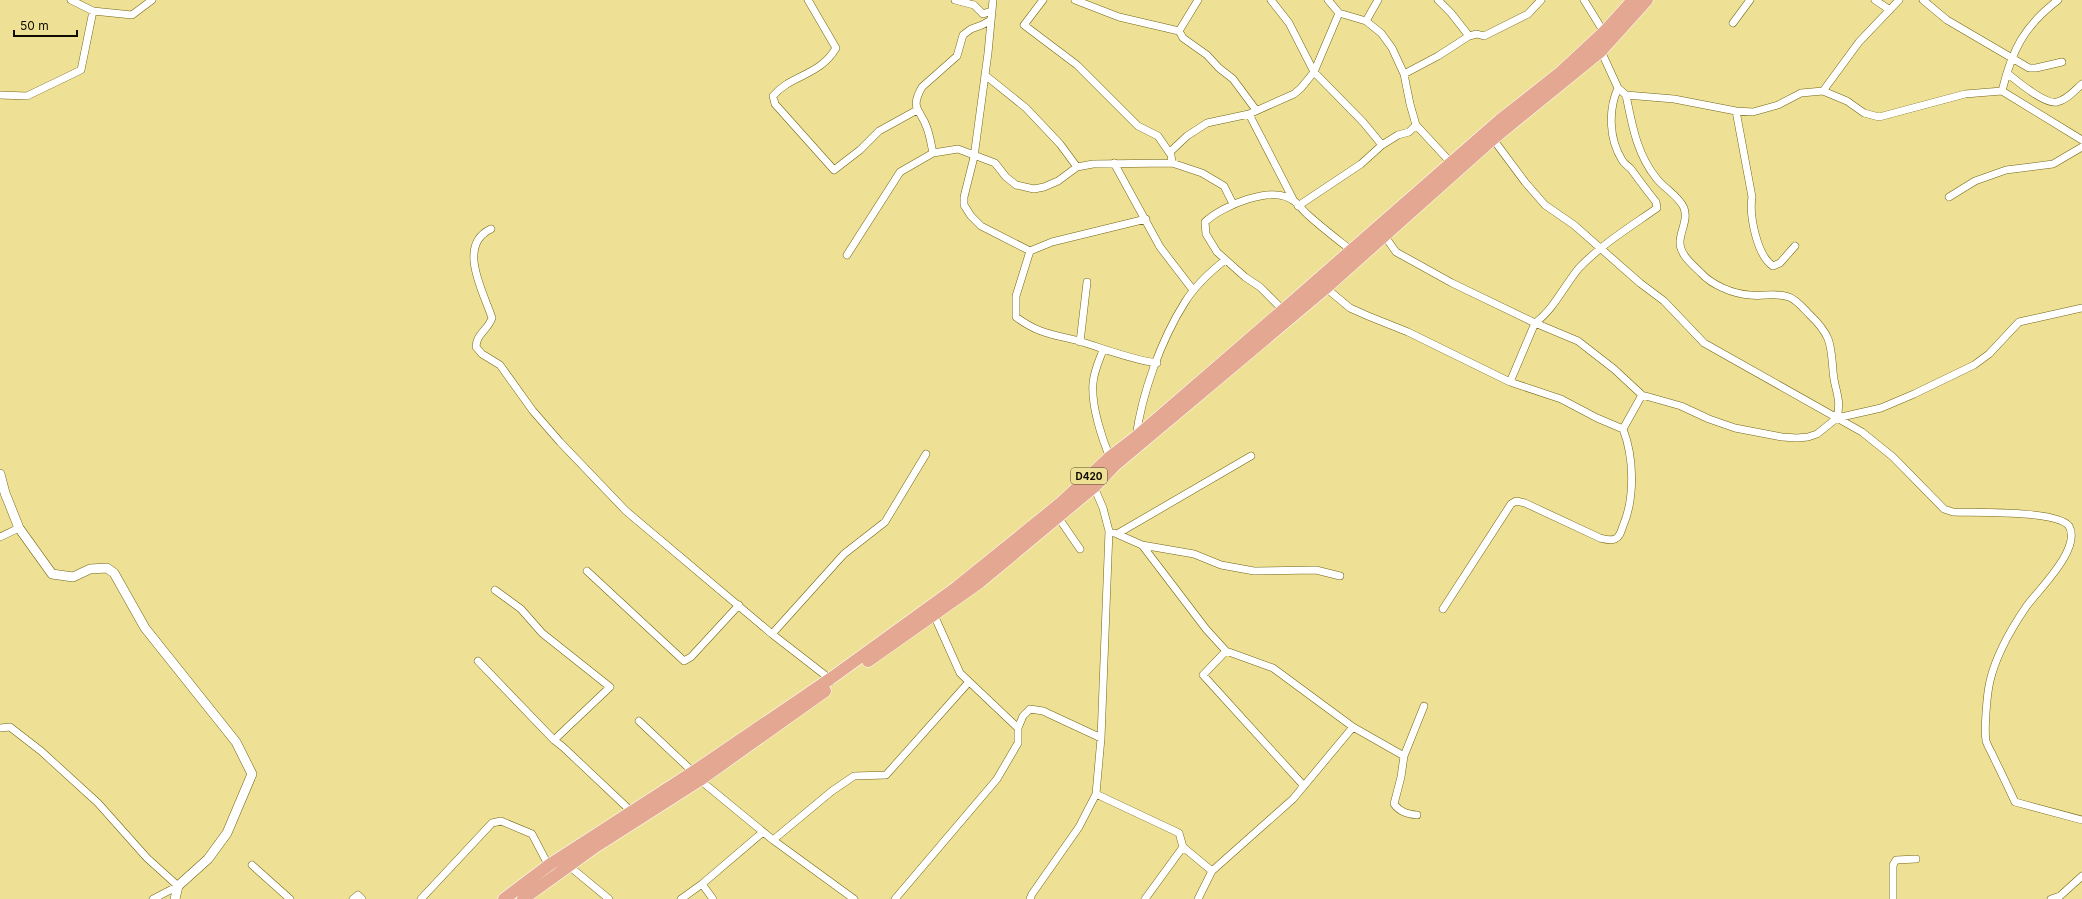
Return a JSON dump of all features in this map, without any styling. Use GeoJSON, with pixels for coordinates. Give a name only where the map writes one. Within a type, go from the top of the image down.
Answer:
{"type":"FeatureCollection","features":[{"type":"Feature","properties":{"kind":"highway","name":"D420"},"geometry":{"type":"LineString","coordinates":[[504,899],[549,865],[634,815],[696,776],[934,615],[980,582],[1094,487],[1112,462],[1135,449],[1326,288],[1384,235],[1454,166],[1493,139],[1601,50],[1607,36],[1633,0]]}},
{"type":"Feature","properties":{"kind":"highway","name":"D420"},"geometry":{"type":"LineString","coordinates":[[830,684],[957,587],[1112,462],[1136,437],[1283,310],[1454,166],[1561,72],[1607,36],[1647,0]]}},
{"type":"Feature","properties":{"kind":"highway","name":"D420"},"geometry":{"type":"LineString","coordinates":[[523,899],[569,866],[634,815]]}},
{"type":"Feature","properties":{"kind":"street"},"geometry":{"type":"LineString","coordinates":[[71,0],[93,11],[132,15],[152,0]]}},
{"type":"Feature","properties":{"kind":"street"},"geometry":{"type":"LineString","coordinates":[[808,0],[836,48],[831,57],[815,70],[779,89],[773,96],[775,104],[834,170],[860,150],[878,131],[917,110]]}},
{"type":"Feature","properties":{"kind":"street"},"geometry":{"type":"LineString","coordinates":[[955,0],[976,2],[983,14],[991,11]]}},
{"type":"Feature","properties":{"kind":"street"},"geometry":{"type":"LineString","coordinates":[[993,0],[974,157],[964,197],[964,205],[982,226],[1030,251],[1052,242],[1146,219]]}},
{"type":"Feature","properties":{"kind":"street"},"geometry":{"type":"LineString","coordinates":[[1043,0],[1024,25],[1076,65],[1138,126],[1158,136],[1170,152],[1172,163]]}},
{"type":"Feature","properties":{"kind":"street"},"geometry":{"type":"LineString","coordinates":[[1076,0],[1119,17],[1180,31]]}},
{"type":"Feature","properties":{"kind":"street"},"geometry":{"type":"LineString","coordinates":[[1180,31],[1198,0]]}},
{"type":"Feature","properties":{"kind":"street"},"geometry":{"type":"LineString","coordinates":[[1271,0],[1289,23],[1314,72],[1363,122],[1382,145]]}},
{"type":"Feature","properties":{"kind":"street"},"geometry":{"type":"LineString","coordinates":[[1328,0],[1339,13],[1366,21],[1381,33],[1392,48],[1404,74],[1416,125],[1454,166]]}},
{"type":"Feature","properties":{"kind":"street"},"geometry":{"type":"LineString","coordinates":[[1366,21],[1378,0]]}},
{"type":"Feature","properties":{"kind":"street"},"geometry":{"type":"LineString","coordinates":[[1438,0],[1451,13],[1469,36]]}},
{"type":"Feature","properties":{"kind":"street"},"geometry":{"type":"LineString","coordinates":[[1404,74],[1438,56],[1469,36],[1477,34],[1484,36],[1528,14],[1541,0]]}},
{"type":"Feature","properties":{"kind":"street"},"geometry":{"type":"LineString","coordinates":[[1584,0],[1607,36]]}},
{"type":"Feature","properties":{"kind":"street"},"geometry":{"type":"LineString","coordinates":[[1733,23],[1750,0]]}},
{"type":"Feature","properties":{"kind":"street"},"geometry":{"type":"LineString","coordinates":[[1875,0],[1890,10]]}},
{"type":"Feature","properties":{"kind":"street"},"geometry":{"type":"LineString","coordinates":[[1823,91],[1859,42],[1899,0]]}},
{"type":"Feature","properties":{"kind":"street"},"geometry":{"type":"LineString","coordinates":[[1923,0],[1948,20],[2032,69],[2062,62]]}},
{"type":"Feature","properties":{"kind":"street"},"geometry":{"type":"LineString","coordinates":[[2002,91],[2012,58],[2027,28],[2035,19],[2058,0]]}},
{"type":"Feature","properties":{"kind":"street"},"geometry":{"type":"LineString","coordinates":[[0,95],[27,96],[81,70],[93,11]]}},
{"type":"Feature","properties":{"kind":"street"},"geometry":{"type":"LineString","coordinates":[[1170,152],[1187,136],[1207,123],[1253,112],[1294,94],[1314,72],[1339,13]]}},
{"type":"Feature","properties":{"kind":"street"},"geometry":{"type":"LineString","coordinates":[[934,153],[927,126],[917,110],[916,101],[922,87],[954,59],[961,47],[963,35],[970,29],[991,20]]}},
{"type":"Feature","properties":{"kind":"street"},"geometry":{"type":"LineString","coordinates":[[1180,31],[1183,38],[1208,55],[1219,68],[1233,79],[1253,112],[1296,203]]}},
{"type":"Feature","properties":{"kind":"street"},"geometry":{"type":"LineString","coordinates":[[1601,50],[1618,88],[1626,95],[1636,140],[1641,154],[1658,180],[1675,195],[1683,207],[1685,223],[1680,242],[1686,258],[1702,274],[1714,283],[1732,291],[1751,296],[1773,294],[1790,297],[1798,302],[1819,322],[1829,340],[1833,376],[1840,405],[1837,418]]}},
{"type":"Feature","properties":{"kind":"street"},"geometry":{"type":"LineString","coordinates":[[2007,73],[2045,100],[2052,103],[2064,99],[2082,84]]}},
{"type":"Feature","properties":{"kind":"street"},"geometry":{"type":"LineString","coordinates":[[985,75],[1032,114],[1060,144],[1077,167]]}},
{"type":"Feature","properties":{"kind":"street"},"geometry":{"type":"LineString","coordinates":[[1510,382],[1535,323],[1544,317],[1579,269],[1600,248],[1657,208],[1656,202],[1629,167],[1623,162],[1618,153],[1611,127],[1611,111],[1618,88]]}},
{"type":"Feature","properties":{"kind":"street"},"geometry":{"type":"LineString","coordinates":[[1626,95],[1674,99],[1736,111],[1764,110],[1801,93],[1823,91],[1847,101],[1864,113],[1880,117],[1965,94],[2002,91],[2082,140]]}},
{"type":"Feature","properties":{"kind":"street"},"geometry":{"type":"LineString","coordinates":[[1736,111],[1752,197],[1751,206],[1759,246],[1767,262],[1773,266],[1780,263],[1795,246]]}},
{"type":"Feature","properties":{"kind":"street"},"geometry":{"type":"LineString","coordinates":[[1296,203],[1361,164],[1382,145],[1398,135],[1409,132],[1416,125]]}},
{"type":"Feature","properties":{"kind":"street"},"geometry":{"type":"LineString","coordinates":[[1493,139],[1545,206],[1574,225],[1640,283],[1676,311],[1692,332],[1704,343],[1862,432],[1881,446],[1944,509],[1953,512],[2032,514],[2062,520],[2070,527],[2071,541],[2065,559],[2057,572],[2026,607],[1995,664],[1990,682],[1986,712],[1986,741],[2015,802],[2082,820]]}},
{"type":"Feature","properties":{"kind":"street"},"geometry":{"type":"LineString","coordinates":[[1949,197],[1975,181],[2006,170],[2053,164],[2082,146]]}},
{"type":"Feature","properties":{"kind":"street"},"geometry":{"type":"LineString","coordinates":[[847,255],[900,172],[934,153],[958,149],[974,157],[995,163],[1006,177],[1016,185],[1034,189],[1044,187],[1058,181],[1077,167],[1114,163],[1172,163],[1202,173],[1224,186],[1233,204]]}},
{"type":"Feature","properties":{"kind":"street"},"geometry":{"type":"LineString","coordinates":[[1114,163],[1160,247],[1193,290]]}},
{"type":"Feature","properties":{"kind":"street"},"geometry":{"type":"LineString","coordinates":[[1283,310],[1260,287],[1225,260],[1206,234],[1204,222],[1211,216],[1233,204],[1267,195],[1281,195],[1296,203],[1352,251]]}},
{"type":"Feature","properties":{"kind":"street"},"geometry":{"type":"LineString","coordinates":[[492,229],[483,234],[476,246],[475,275],[492,318],[490,323],[476,339],[476,347],[482,354],[500,365],[533,411],[555,437],[626,511],[739,605],[830,684]]}},
{"type":"Feature","properties":{"kind":"street"},"geometry":{"type":"LineString","coordinates":[[1384,235],[1396,252],[1452,283],[1535,323],[1578,341],[1614,369],[1642,395],[1681,406],[1709,419],[1735,428],[1782,437],[1808,437],[1824,430],[1837,418],[1881,408],[1974,365],[1990,354],[2019,322],[2082,308]]}},
{"type":"Feature","properties":{"kind":"street"},"geometry":{"type":"LineString","coordinates":[[1030,251],[1016,296],[1016,317],[1040,332],[1080,342],[1138,360],[1156,363]]}},
{"type":"Feature","properties":{"kind":"street"},"geometry":{"type":"LineString","coordinates":[[1135,449],[1140,413],[1156,363],[1172,327],[1193,290],[1210,272],[1225,260]]}},
{"type":"Feature","properties":{"kind":"street"},"geometry":{"type":"LineString","coordinates":[[1080,342],[1087,282]]}},
{"type":"Feature","properties":{"kind":"street"},"geometry":{"type":"LineString","coordinates":[[1326,288],[1350,308],[1408,332],[1510,382],[1561,399],[1597,418],[1623,429]]}},
{"type":"Feature","properties":{"kind":"street"},"geometry":{"type":"LineString","coordinates":[[1103,350],[1095,370],[1093,385],[1102,437],[1112,462]]}},
{"type":"Feature","properties":{"kind":"street"},"geometry":{"type":"LineString","coordinates":[[1443,609],[1511,504],[1516,501],[1525,503],[1600,538],[1608,540],[1615,539],[1620,535],[1631,494],[1629,450],[1623,429],[1642,395]]}},
{"type":"Feature","properties":{"kind":"street"},"geometry":{"type":"LineString","coordinates":[[772,634],[844,554],[885,522],[926,454]]}},
{"type":"Feature","properties":{"kind":"street"},"geometry":{"type":"LineString","coordinates":[[1117,534],[1251,456]]}},
{"type":"Feature","properties":{"kind":"street"},"geometry":{"type":"LineString","coordinates":[[0,474],[5,493],[19,528],[52,574],[73,577],[90,569],[107,568],[114,573],[145,628],[236,742],[252,774],[227,833],[208,859],[178,886],[153,899]]}},
{"type":"Feature","properties":{"kind":"street"},"geometry":{"type":"LineString","coordinates":[[1030,899],[1078,827],[1096,794],[1101,738],[1109,530],[1103,508],[1094,487]]}},
{"type":"Feature","properties":{"kind":"street"},"geometry":{"type":"LineString","coordinates":[[1058,517],[1080,549]]}},
{"type":"Feature","properties":{"kind":"street"},"geometry":{"type":"LineString","coordinates":[[0,537],[19,528]]}},
{"type":"Feature","properties":{"kind":"street"},"geometry":{"type":"LineString","coordinates":[[1109,530],[1142,544],[1194,554],[1221,565],[1254,570],[1316,570],[1340,576]]}},
{"type":"Feature","properties":{"kind":"street"},"geometry":{"type":"LineString","coordinates":[[1142,544],[1206,629],[1226,651],[1273,668],[1353,728],[1404,756]]}},
{"type":"Feature","properties":{"kind":"street"},"geometry":{"type":"LineString","coordinates":[[587,571],[684,661],[691,657],[739,605]]}},
{"type":"Feature","properties":{"kind":"street"},"geometry":{"type":"LineString","coordinates":[[495,590],[521,609],[542,633],[610,687],[554,740]]}},
{"type":"Feature","properties":{"kind":"street"},"geometry":{"type":"LineString","coordinates":[[934,615],[960,673],[968,683],[1018,728]]}},
{"type":"Feature","properties":{"kind":"street"},"geometry":{"type":"LineString","coordinates":[[1226,651],[1203,675],[1304,786]]}},
{"type":"Feature","properties":{"kind":"street"},"geometry":{"type":"LineString","coordinates":[[478,661],[554,740],[634,815]]}},
{"type":"Feature","properties":{"kind":"street"},"geometry":{"type":"LineString","coordinates":[[773,840],[832,790],[854,776],[886,776],[968,683]]}},
{"type":"Feature","properties":{"kind":"street"},"geometry":{"type":"LineString","coordinates":[[1417,815],[1409,814],[1398,809],[1394,804],[1401,777],[1404,756],[1424,706]]}},
{"type":"Feature","properties":{"kind":"street"},"geometry":{"type":"LineString","coordinates":[[895,899],[997,779],[1018,743],[1018,728],[1023,716],[1030,709],[1043,711],[1101,738]]}},
{"type":"Feature","properties":{"kind":"street"},"geometry":{"type":"LineString","coordinates":[[639,721],[696,776],[763,832],[854,899]]}},
{"type":"Feature","properties":{"kind":"street"},"geometry":{"type":"LineString","coordinates":[[0,728],[10,727],[40,751],[98,803],[147,858],[178,886]]}},
{"type":"Feature","properties":{"kind":"street"},"geometry":{"type":"LineString","coordinates":[[1198,899],[1212,871],[1293,799],[1353,728]]}},
{"type":"Feature","properties":{"kind":"street"},"geometry":{"type":"LineString","coordinates":[[1096,794],[1179,833],[1183,847],[1212,871]]}},
{"type":"Feature","properties":{"kind":"street"},"geometry":{"type":"LineString","coordinates":[[421,899],[492,823],[501,821],[532,834],[554,876]]}},
{"type":"Feature","properties":{"kind":"street"},"geometry":{"type":"LineString","coordinates":[[680,899],[702,884],[763,832]]}},
{"type":"Feature","properties":{"kind":"street"},"geometry":{"type":"LineString","coordinates":[[1145,899],[1183,847]]}},
{"type":"Feature","properties":{"kind":"street"},"geometry":{"type":"LineString","coordinates":[[1893,899],[1893,865],[1896,860],[1916,859]]}},
{"type":"Feature","properties":{"kind":"street"},"geometry":{"type":"LineString","coordinates":[[252,865],[290,899]]}},
{"type":"Feature","properties":{"kind":"street"},"geometry":{"type":"LineString","coordinates":[[569,866],[609,899]]}},
{"type":"Feature","properties":{"kind":"street"},"geometry":{"type":"LineString","coordinates":[[2050,899],[2059,897],[2082,876]]}},
{"type":"Feature","properties":{"kind":"street"},"geometry":{"type":"LineString","coordinates":[[702,884],[713,899]]}},
{"type":"Feature","properties":{"kind":"street"},"geometry":{"type":"LineString","coordinates":[[175,899],[178,886]]}},
{"type":"Feature","properties":{"kind":"street"},"geometry":{"type":"LineString","coordinates":[[353,899],[358,895],[362,899]]}}]}
